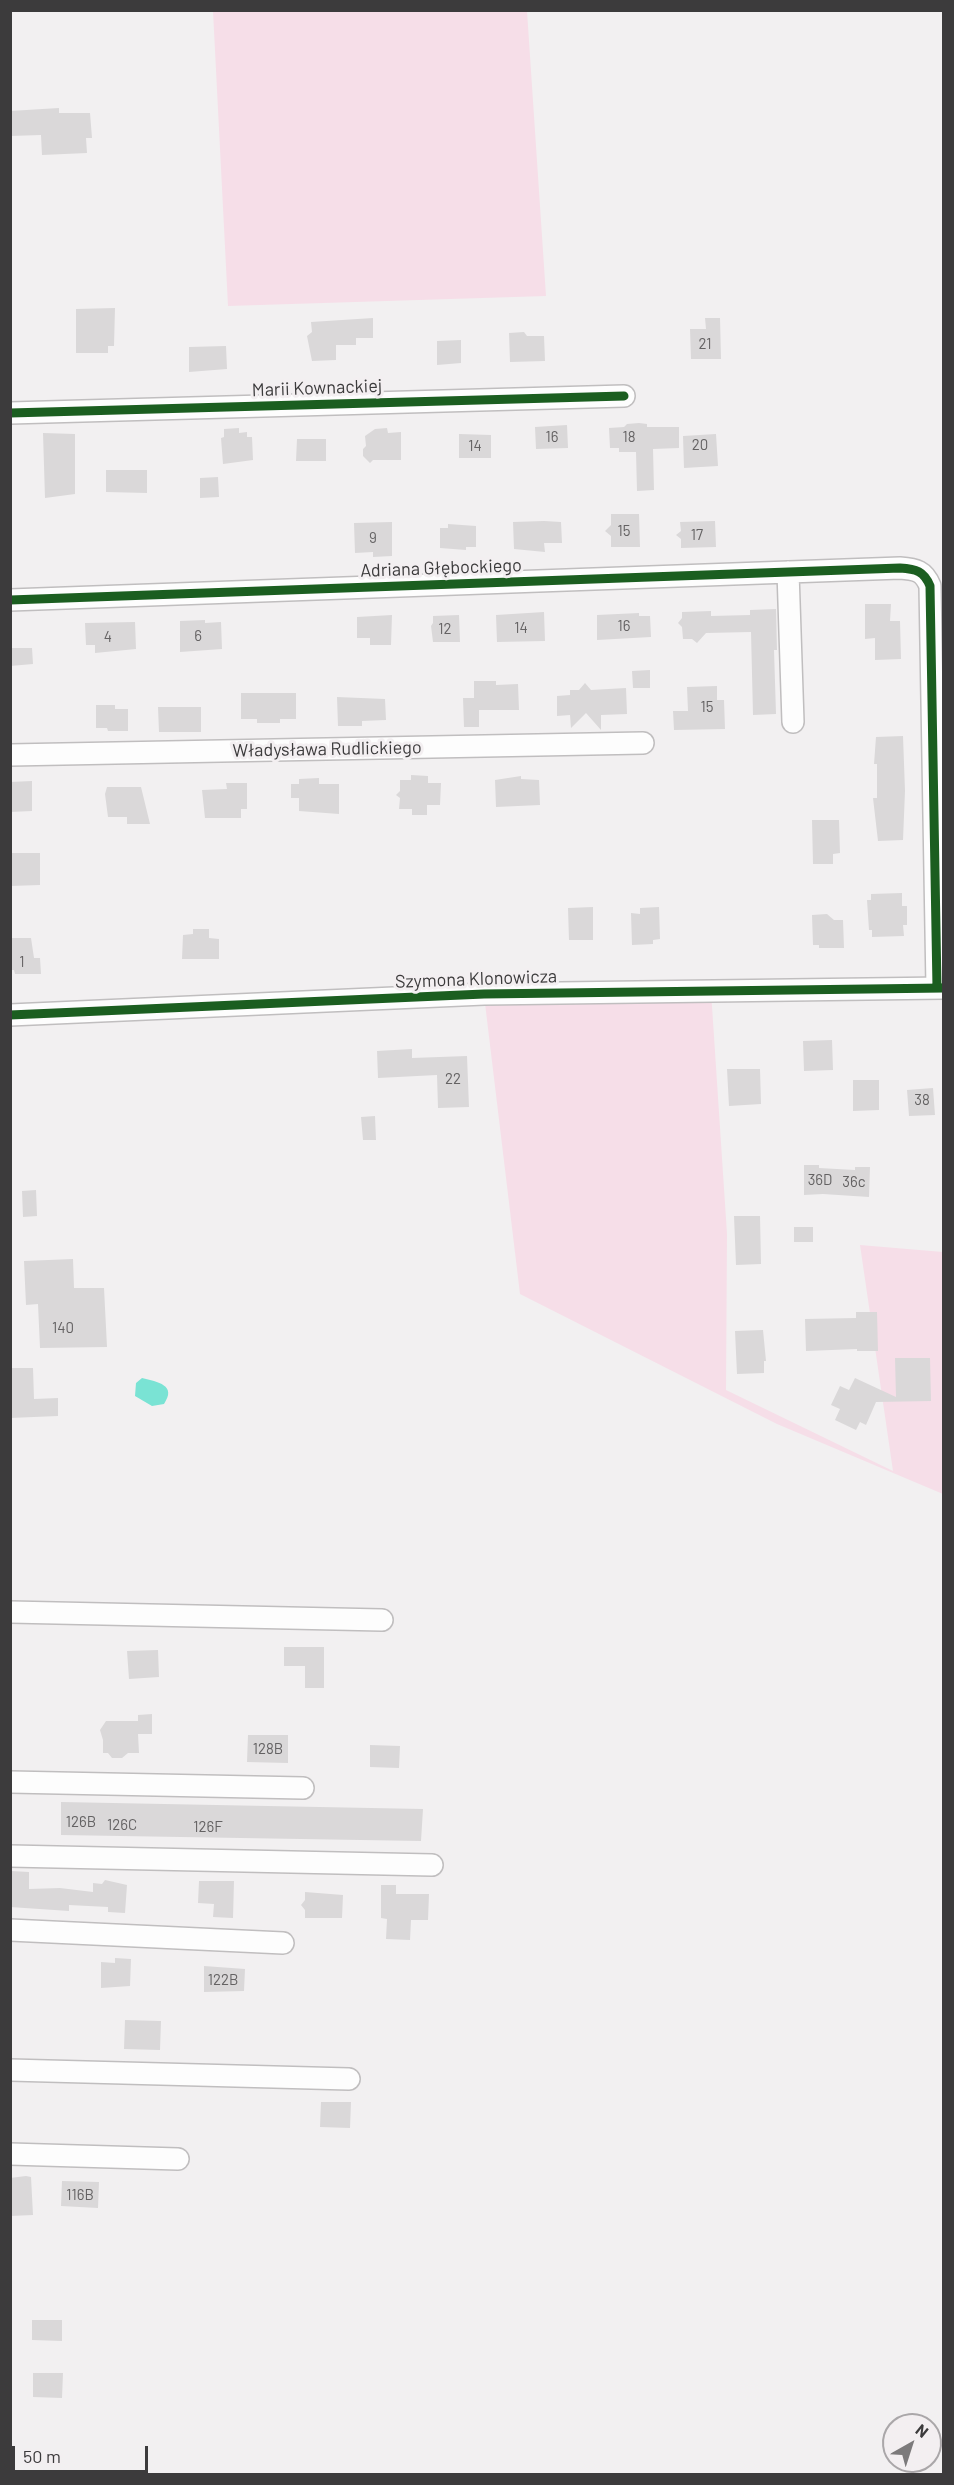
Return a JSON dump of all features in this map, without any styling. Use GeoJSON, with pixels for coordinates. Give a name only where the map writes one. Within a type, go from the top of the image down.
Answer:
{"type":"FeatureCollection","features":[{"type":"Feature","properties":{"kind":"street","name":"Marii Kownackiej"},"geometry":{"type":"LineString","coordinates":[[10,413],[624,396]]}},
{"type":"Feature","properties":{"kind":"street","name":"Adriana Głębockiego"},"geometry":{"type":"LineString","coordinates":[[10,600],[916,569],[926,576],[930,586],[940,988]]}},
{"type":"Feature","properties":{"kind":"street"},"geometry":{"type":"LineString","coordinates":[[788,572],[793,722]]}},
{"type":"Feature","properties":{"kind":"street","name":"Władysława Rudlickiego"},"geometry":{"type":"LineString","coordinates":[[10,755],[643,743]]}},
{"type":"Feature","properties":{"kind":"street","name":"Szymona Klonowicza"},"geometry":{"type":"LineString","coordinates":[[10,1015],[484,994],[940,988]]}},
{"type":"Feature","properties":{"kind":"street"},"geometry":{"type":"LineString","coordinates":[[10,1612],[382,1620]]}},
{"type":"Feature","properties":{"kind":"street"},"geometry":{"type":"LineString","coordinates":[[10,1782],[303,1788]]}},
{"type":"Feature","properties":{"kind":"street"},"geometry":{"type":"LineString","coordinates":[[10,1856],[432,1865]]}},
{"type":"Feature","properties":{"kind":"street"},"geometry":{"type":"LineString","coordinates":[[10,1930],[283,1943]]}},
{"type":"Feature","properties":{"kind":"street"},"geometry":{"type":"LineString","coordinates":[[10,2070],[349,2079]]}},
{"type":"Feature","properties":{"kind":"street"},"geometry":{"type":"LineString","coordinates":[[10,2154],[178,2159]]}},
{"type":"Feature","properties":{"kind":"shaded area"},"geometry":{"type":"Polygon","coordinates":[[[213,11],[527,11],[546,296],[228,306],[213,11]]]}},
{"type":"Feature","properties":{"kind":"shaded area"},"geometry":{"type":"Polygon","coordinates":[[[711,991],[727,1234],[726,1390],[893,1471],[860,1245],[943,1252],[943,1494],[777,1424],[520,1294],[484,995],[711,991]]]}},
{"type":"Feature","properties":{"kind":"shaded area"},"geometry":{"type":"Polygon","coordinates":[[[142,1378],[167,1388],[167,1398],[164,1404],[152,1406],[135,1396],[136,1383],[142,1378]]]}},
{"type":"Feature","properties":{"kind":"building"},"geometry":{"type":"Polygon","coordinates":[[[59,108],[59,113],[90,113],[92,138],[86,138],[87,153],[42,155],[41,135],[10,136],[10,111],[59,108]]]}},
{"type":"Feature","properties":{"kind":"building"},"geometry":{"type":"Polygon","coordinates":[[[115,308],[114,346],[108,346],[108,353],[76,353],[76,309],[115,308]]]}},
{"type":"Feature","properties":{"kind":"building"},"geometry":{"type":"Polygon","coordinates":[[[373,318],[373,338],[356,338],[356,345],[336,345],[336,360],[312,361],[307,336],[312,332],[311,322],[373,318]]]}},
{"type":"Feature","properties":{"kind":"building"},"geometry":{"type":"Polygon","coordinates":[[[705,318],[720,318],[721,359],[691,359],[690,329],[706,329],[705,318]]]}},
{"type":"Feature","properties":{"kind":"building"},"geometry":{"type":"Polygon","coordinates":[[[524,332],[527,336],[544,336],[545,361],[510,362],[509,333],[524,332]]]}},
{"type":"Feature","properties":{"kind":"building"},"geometry":{"type":"Polygon","coordinates":[[[461,340],[461,363],[437,365],[437,341],[461,340]]]}},
{"type":"Feature","properties":{"kind":"building"},"geometry":{"type":"Polygon","coordinates":[[[226,346],[227,369],[189,372],[189,347],[226,346]]]}},
{"type":"Feature","properties":{"kind":"building"},"geometry":{"type":"Polygon","coordinates":[[[639,423],[647,424],[647,427],[679,427],[679,448],[653,449],[654,490],[637,491],[636,452],[619,452],[619,448],[610,448],[609,428],[639,423]]]}},
{"type":"Feature","properties":{"kind":"building"},"geometry":{"type":"Polygon","coordinates":[[[567,425],[568,448],[536,449],[535,427],[567,425]]]}},
{"type":"Feature","properties":{"kind":"building"},"geometry":{"type":"Polygon","coordinates":[[[239,428],[239,433],[247,432],[247,437],[252,437],[253,460],[223,464],[221,438],[224,437],[224,429],[239,428]]]}},
{"type":"Feature","properties":{"kind":"building"},"geometry":{"type":"Polygon","coordinates":[[[387,428],[388,433],[401,432],[401,460],[373,460],[370,463],[363,456],[363,449],[366,446],[365,436],[375,429],[387,428]]]}},
{"type":"Feature","properties":{"kind":"building"},"geometry":{"type":"Polygon","coordinates":[[[43,433],[75,434],[75,494],[45,498],[43,433]]]}},
{"type":"Feature","properties":{"kind":"building"},"geometry":{"type":"Polygon","coordinates":[[[459,434],[491,435],[491,458],[459,458],[459,434]]]}},
{"type":"Feature","properties":{"kind":"building"},"geometry":{"type":"Polygon","coordinates":[[[716,434],[718,466],[684,468],[683,436],[716,434]]]}},
{"type":"Feature","properties":{"kind":"building"},"geometry":{"type":"Polygon","coordinates":[[[297,439],[326,439],[326,461],[296,461],[297,439]]]}},
{"type":"Feature","properties":{"kind":"building"},"geometry":{"type":"Polygon","coordinates":[[[106,470],[147,470],[147,493],[106,492],[106,470]]]}},
{"type":"Feature","properties":{"kind":"building"},"geometry":{"type":"Polygon","coordinates":[[[218,477],[219,497],[200,498],[200,478],[218,477]]]}},
{"type":"Feature","properties":{"kind":"building"},"geometry":{"type":"Polygon","coordinates":[[[611,514],[639,514],[640,547],[611,547],[611,536],[605,531],[611,525],[611,514]]]}},
{"type":"Feature","properties":{"kind":"building"},"geometry":{"type":"Polygon","coordinates":[[[715,521],[716,547],[681,548],[681,539],[676,535],[681,531],[680,522],[715,521]]]}},
{"type":"Feature","properties":{"kind":"building"},"geometry":{"type":"Polygon","coordinates":[[[392,522],[392,556],[373,557],[373,552],[355,553],[354,523],[392,522]]]}},
{"type":"Feature","properties":{"kind":"building"},"geometry":{"type":"Polygon","coordinates":[[[513,522],[561,522],[562,543],[544,543],[545,552],[514,549],[513,522]]]}},
{"type":"Feature","properties":{"kind":"building"},"geometry":{"type":"Polygon","coordinates":[[[448,524],[476,526],[476,547],[466,547],[466,550],[440,548],[440,528],[448,528],[448,524]]]}},
{"type":"Feature","properties":{"kind":"building"},"geometry":{"type":"Polygon","coordinates":[[[865,604],[891,604],[890,621],[900,621],[901,659],[875,660],[875,638],[865,639],[865,604]]]}},
{"type":"Feature","properties":{"kind":"building"},"geometry":{"type":"Polygon","coordinates":[[[776,609],[777,650],[774,650],[776,714],[753,715],[751,632],[706,633],[697,643],[692,639],[683,639],[682,627],[678,623],[682,618],[682,612],[711,611],[711,616],[750,615],[750,610],[776,609]]]}},
{"type":"Feature","properties":{"kind":"building"},"geometry":{"type":"Polygon","coordinates":[[[544,612],[545,641],[497,642],[496,615],[544,612]]]}},
{"type":"Feature","properties":{"kind":"building"},"geometry":{"type":"Polygon","coordinates":[[[639,613],[639,616],[650,616],[651,637],[597,640],[597,615],[639,613]]]}},
{"type":"Feature","properties":{"kind":"building"},"geometry":{"type":"Polygon","coordinates":[[[392,615],[391,645],[370,645],[370,638],[357,638],[357,617],[392,615]]]}},
{"type":"Feature","properties":{"kind":"building"},"geometry":{"type":"Polygon","coordinates":[[[459,615],[460,642],[433,642],[431,626],[433,616],[459,615]]]}},
{"type":"Feature","properties":{"kind":"building"},"geometry":{"type":"Polygon","coordinates":[[[205,620],[205,623],[221,622],[222,649],[180,652],[180,621],[205,620]]]}},
{"type":"Feature","properties":{"kind":"building"},"geometry":{"type":"Polygon","coordinates":[[[135,622],[136,649],[95,653],[95,645],[86,645],[85,623],[135,622]]]}},
{"type":"Feature","properties":{"kind":"building"},"geometry":{"type":"Polygon","coordinates":[[[10,648],[32,648],[33,664],[10,666],[10,648]]]}},
{"type":"Feature","properties":{"kind":"building"},"geometry":{"type":"Polygon","coordinates":[[[650,670],[650,688],[633,688],[632,671],[650,670]]]}},
{"type":"Feature","properties":{"kind":"building"},"geometry":{"type":"Polygon","coordinates":[[[474,681],[496,681],[496,685],[518,684],[519,710],[479,710],[479,727],[464,727],[463,698],[474,698],[474,681]]]}},
{"type":"Feature","properties":{"kind":"building"},"geometry":{"type":"Polygon","coordinates":[[[585,683],[591,690],[626,688],[627,714],[601,715],[601,730],[586,713],[571,728],[570,715],[557,716],[557,696],[570,695],[570,690],[579,690],[585,683]]]}},
{"type":"Feature","properties":{"kind":"building"},"geometry":{"type":"Polygon","coordinates":[[[717,686],[717,700],[724,700],[725,729],[674,730],[673,711],[688,711],[687,687],[717,686]]]}},
{"type":"Feature","properties":{"kind":"building"},"geometry":{"type":"Polygon","coordinates":[[[241,693],[296,693],[296,719],[280,719],[280,723],[257,723],[257,719],[241,719],[241,693]]]}},
{"type":"Feature","properties":{"kind":"building"},"geometry":{"type":"Polygon","coordinates":[[[337,697],[385,699],[386,720],[362,721],[362,726],[338,726],[337,697]]]}},
{"type":"Feature","properties":{"kind":"building"},"geometry":{"type":"Polygon","coordinates":[[[96,705],[115,705],[115,709],[128,709],[128,731],[108,731],[107,728],[96,728],[96,705]]]}},
{"type":"Feature","properties":{"kind":"building"},"geometry":{"type":"Polygon","coordinates":[[[158,707],[201,707],[201,732],[159,732],[158,707]]]}},
{"type":"Feature","properties":{"kind":"building"},"geometry":{"type":"Polygon","coordinates":[[[903,736],[905,791],[903,840],[878,841],[873,798],[877,798],[877,764],[874,764],[876,737],[903,736]]]}},
{"type":"Feature","properties":{"kind":"building"},"geometry":{"type":"Polygon","coordinates":[[[411,775],[428,776],[428,783],[441,783],[440,805],[427,805],[427,815],[412,815],[412,809],[399,809],[400,798],[396,795],[400,791],[400,780],[411,780],[411,775]]]}},
{"type":"Feature","properties":{"kind":"building"},"geometry":{"type":"Polygon","coordinates":[[[521,776],[521,779],[539,780],[540,805],[496,807],[495,780],[521,776]]]}},
{"type":"Feature","properties":{"kind":"building"},"geometry":{"type":"Polygon","coordinates":[[[319,778],[319,784],[339,784],[339,814],[299,811],[299,798],[291,798],[291,784],[299,784],[299,779],[319,778]]]}},
{"type":"Feature","properties":{"kind":"building"},"geometry":{"type":"Polygon","coordinates":[[[32,781],[32,811],[10,812],[10,782],[32,781]]]}},
{"type":"Feature","properties":{"kind":"building"},"geometry":{"type":"Polygon","coordinates":[[[226,783],[247,783],[247,809],[241,809],[241,818],[205,818],[202,790],[227,789],[226,783]]]}},
{"type":"Feature","properties":{"kind":"building"},"geometry":{"type":"Polygon","coordinates":[[[107,787],[141,787],[150,824],[127,824],[127,817],[108,817],[105,794],[107,787]]]}},
{"type":"Feature","properties":{"kind":"building"},"geometry":{"type":"Polygon","coordinates":[[[812,820],[839,820],[840,853],[833,854],[833,864],[813,864],[812,820]]]}},
{"type":"Feature","properties":{"kind":"building"},"geometry":{"type":"Polygon","coordinates":[[[10,853],[40,853],[40,885],[10,886],[10,853]]]}},
{"type":"Feature","properties":{"kind":"building"},"geometry":{"type":"Polygon","coordinates":[[[902,893],[902,906],[907,906],[907,925],[903,925],[904,936],[872,937],[872,930],[869,930],[867,900],[871,900],[871,894],[902,893]]]}},
{"type":"Feature","properties":{"kind":"building"},"geometry":{"type":"Polygon","coordinates":[[[593,907],[593,940],[569,940],[568,908],[593,907]]]}},
{"type":"Feature","properties":{"kind":"building"},"geometry":{"type":"Polygon","coordinates":[[[659,907],[660,939],[653,940],[653,944],[632,945],[631,913],[640,914],[640,908],[659,907]]]}},
{"type":"Feature","properties":{"kind":"building"},"geometry":{"type":"Polygon","coordinates":[[[827,914],[834,920],[843,920],[844,948],[819,948],[819,945],[813,945],[812,915],[827,914]]]}},
{"type":"Feature","properties":{"kind":"building"},"geometry":{"type":"Polygon","coordinates":[[[193,929],[209,929],[209,938],[219,939],[219,959],[182,959],[183,935],[193,934],[193,929]]]}},
{"type":"Feature","properties":{"kind":"building"},"geometry":{"type":"Polygon","coordinates":[[[10,938],[31,938],[34,958],[40,958],[41,974],[15,974],[14,970],[10,970],[10,938]]]}},
{"type":"Feature","properties":{"kind":"building"},"geometry":{"type":"Polygon","coordinates":[[[832,1040],[833,1070],[804,1071],[803,1041],[832,1040]]]}},
{"type":"Feature","properties":{"kind":"building"},"geometry":{"type":"Polygon","coordinates":[[[412,1049],[412,1058],[467,1056],[469,1107],[438,1108],[437,1075],[378,1078],[377,1051],[412,1049]]]}},
{"type":"Feature","properties":{"kind":"building"},"geometry":{"type":"Polygon","coordinates":[[[727,1069],[760,1069],[761,1104],[729,1106],[727,1069]]]}},
{"type":"Feature","properties":{"kind":"building"},"geometry":{"type":"Polygon","coordinates":[[[853,1080],[879,1080],[879,1110],[853,1111],[853,1080]]]}},
{"type":"Feature","properties":{"kind":"building"},"geometry":{"type":"Polygon","coordinates":[[[933,1088],[935,1115],[909,1116],[907,1090],[933,1088]]]}},
{"type":"Feature","properties":{"kind":"building"},"geometry":{"type":"Polygon","coordinates":[[[375,1116],[376,1140],[363,1140],[361,1117],[375,1116]]]}},
{"type":"Feature","properties":{"kind":"building"},"geometry":{"type":"Polygon","coordinates":[[[804,1165],[855,1170],[855,1167],[870,1167],[869,1197],[804,1195],[804,1165]]]}},
{"type":"Feature","properties":{"kind":"building"},"geometry":{"type":"Polygon","coordinates":[[[36,1190],[37,1216],[23,1217],[22,1191],[36,1190]]]}},
{"type":"Feature","properties":{"kind":"building"},"geometry":{"type":"Polygon","coordinates":[[[734,1216],[760,1216],[761,1264],[736,1265],[734,1216]]]}},
{"type":"Feature","properties":{"kind":"building"},"geometry":{"type":"Polygon","coordinates":[[[794,1227],[813,1227],[813,1242],[794,1242],[794,1227]]]}},
{"type":"Feature","properties":{"kind":"building"},"geometry":{"type":"Polygon","coordinates":[[[73,1259],[74,1288],[104,1288],[107,1347],[40,1348],[38,1304],[26,1305],[24,1261],[73,1259]]]}},
{"type":"Feature","properties":{"kind":"building"},"geometry":{"type":"Polygon","coordinates":[[[856,1312],[877,1312],[878,1351],[857,1351],[857,1349],[806,1351],[805,1319],[856,1318],[856,1312]]]}},
{"type":"Feature","properties":{"kind":"building"},"geometry":{"type":"Polygon","coordinates":[[[763,1330],[766,1361],[764,1361],[764,1373],[737,1374],[735,1331],[763,1330]]]}},
{"type":"Feature","properties":{"kind":"building"},"geometry":{"type":"Polygon","coordinates":[[[895,1358],[930,1358],[931,1401],[876,1402],[866,1425],[860,1422],[856,1430],[835,1420],[840,1409],[831,1405],[840,1386],[849,1390],[855,1378],[896,1397],[895,1358]]]}},
{"type":"Feature","properties":{"kind":"building"},"geometry":{"type":"Polygon","coordinates":[[[10,1368],[33,1368],[34,1399],[58,1398],[58,1416],[10,1418],[10,1368]]]}},
{"type":"Feature","properties":{"kind":"building"},"geometry":{"type":"Polygon","coordinates":[[[284,1647],[324,1647],[324,1688],[305,1688],[305,1666],[284,1666],[284,1647]]]}},
{"type":"Feature","properties":{"kind":"building"},"geometry":{"type":"Polygon","coordinates":[[[158,1650],[159,1677],[129,1679],[127,1651],[158,1650]]]}},
{"type":"Feature","properties":{"kind":"building"},"geometry":{"type":"Polygon","coordinates":[[[152,1714],[152,1734],[138,1734],[139,1753],[128,1753],[122,1758],[112,1758],[108,1753],[103,1753],[100,1730],[106,1721],[138,1721],[138,1715],[152,1714]]]}},
{"type":"Feature","properties":{"kind":"building"},"geometry":{"type":"Polygon","coordinates":[[[248,1735],[288,1735],[288,1763],[247,1762],[248,1735]]]}},
{"type":"Feature","properties":{"kind":"building"},"geometry":{"type":"Polygon","coordinates":[[[370,1745],[400,1746],[399,1768],[370,1767],[370,1745]]]}},
{"type":"Feature","properties":{"kind":"building"},"geometry":{"type":"Polygon","coordinates":[[[61,1802],[423,1809],[421,1841],[61,1835],[61,1802]]]}},
{"type":"Feature","properties":{"kind":"building"},"geometry":{"type":"Polygon","coordinates":[[[11,1871],[29,1872],[29,1889],[60,1888],[93,1892],[93,1883],[102,1884],[105,1880],[127,1885],[125,1913],[108,1912],[108,1907],[69,1905],[69,1911],[10,1907],[11,1871]]]}},
{"type":"Feature","properties":{"kind":"building"},"geometry":{"type":"Polygon","coordinates":[[[199,1881],[234,1881],[233,1918],[213,1917],[214,1904],[198,1903],[199,1881]]]}},
{"type":"Feature","properties":{"kind":"building"},"geometry":{"type":"Polygon","coordinates":[[[381,1885],[396,1885],[396,1894],[429,1894],[428,1920],[411,1920],[410,1940],[386,1939],[387,1919],[381,1918],[381,1885]]]}},
{"type":"Feature","properties":{"kind":"building"},"geometry":{"type":"Polygon","coordinates":[[[305,1892],[343,1895],[342,1918],[305,1918],[305,1910],[301,1905],[305,1900],[305,1892]]]}},
{"type":"Feature","properties":{"kind":"building"},"geometry":{"type":"Polygon","coordinates":[[[115,1958],[131,1959],[130,1986],[101,1988],[101,1962],[115,1963],[115,1958]]]}},
{"type":"Feature","properties":{"kind":"building"},"geometry":{"type":"Polygon","coordinates":[[[204,1966],[245,1969],[244,1991],[204,1992],[204,1966]]]}},
{"type":"Feature","properties":{"kind":"building"},"geometry":{"type":"Polygon","coordinates":[[[125,2020],[161,2021],[160,2050],[124,2049],[125,2020]]]}},
{"type":"Feature","properties":{"kind":"building"},"geometry":{"type":"Polygon","coordinates":[[[321,2102],[351,2102],[350,2128],[320,2127],[321,2102]]]}},
{"type":"Feature","properties":{"kind":"building"},"geometry":{"type":"Polygon","coordinates":[[[31,2177],[33,2215],[10,2216],[10,2178],[31,2177]]]}},
{"type":"Feature","properties":{"kind":"building"},"geometry":{"type":"Polygon","coordinates":[[[62,2181],[99,2182],[98,2208],[61,2206],[62,2181]]]}},
{"type":"Feature","properties":{"kind":"building"},"geometry":{"type":"Polygon","coordinates":[[[32,2320],[62,2320],[62,2341],[32,2340],[32,2320]]]}},
{"type":"Feature","properties":{"kind":"building"},"geometry":{"type":"Polygon","coordinates":[[[33,2373],[63,2373],[62,2398],[33,2397],[33,2373]]]}},
{"type":"Feature","properties":{"kind":"cycle path"},"geometry":{"type":"LineString","coordinates":[[10,413],[624,396]]}},
{"type":"Feature","properties":{"kind":"cycle path"},"geometry":{"type":"LineString","coordinates":[[10,600],[900,568],[919,572],[930,586],[937,988]]}},
{"type":"Feature","properties":{"kind":"cycle path"},"geometry":{"type":"LineString","coordinates":[[10,1015],[484,994],[944,988]]}}]}
